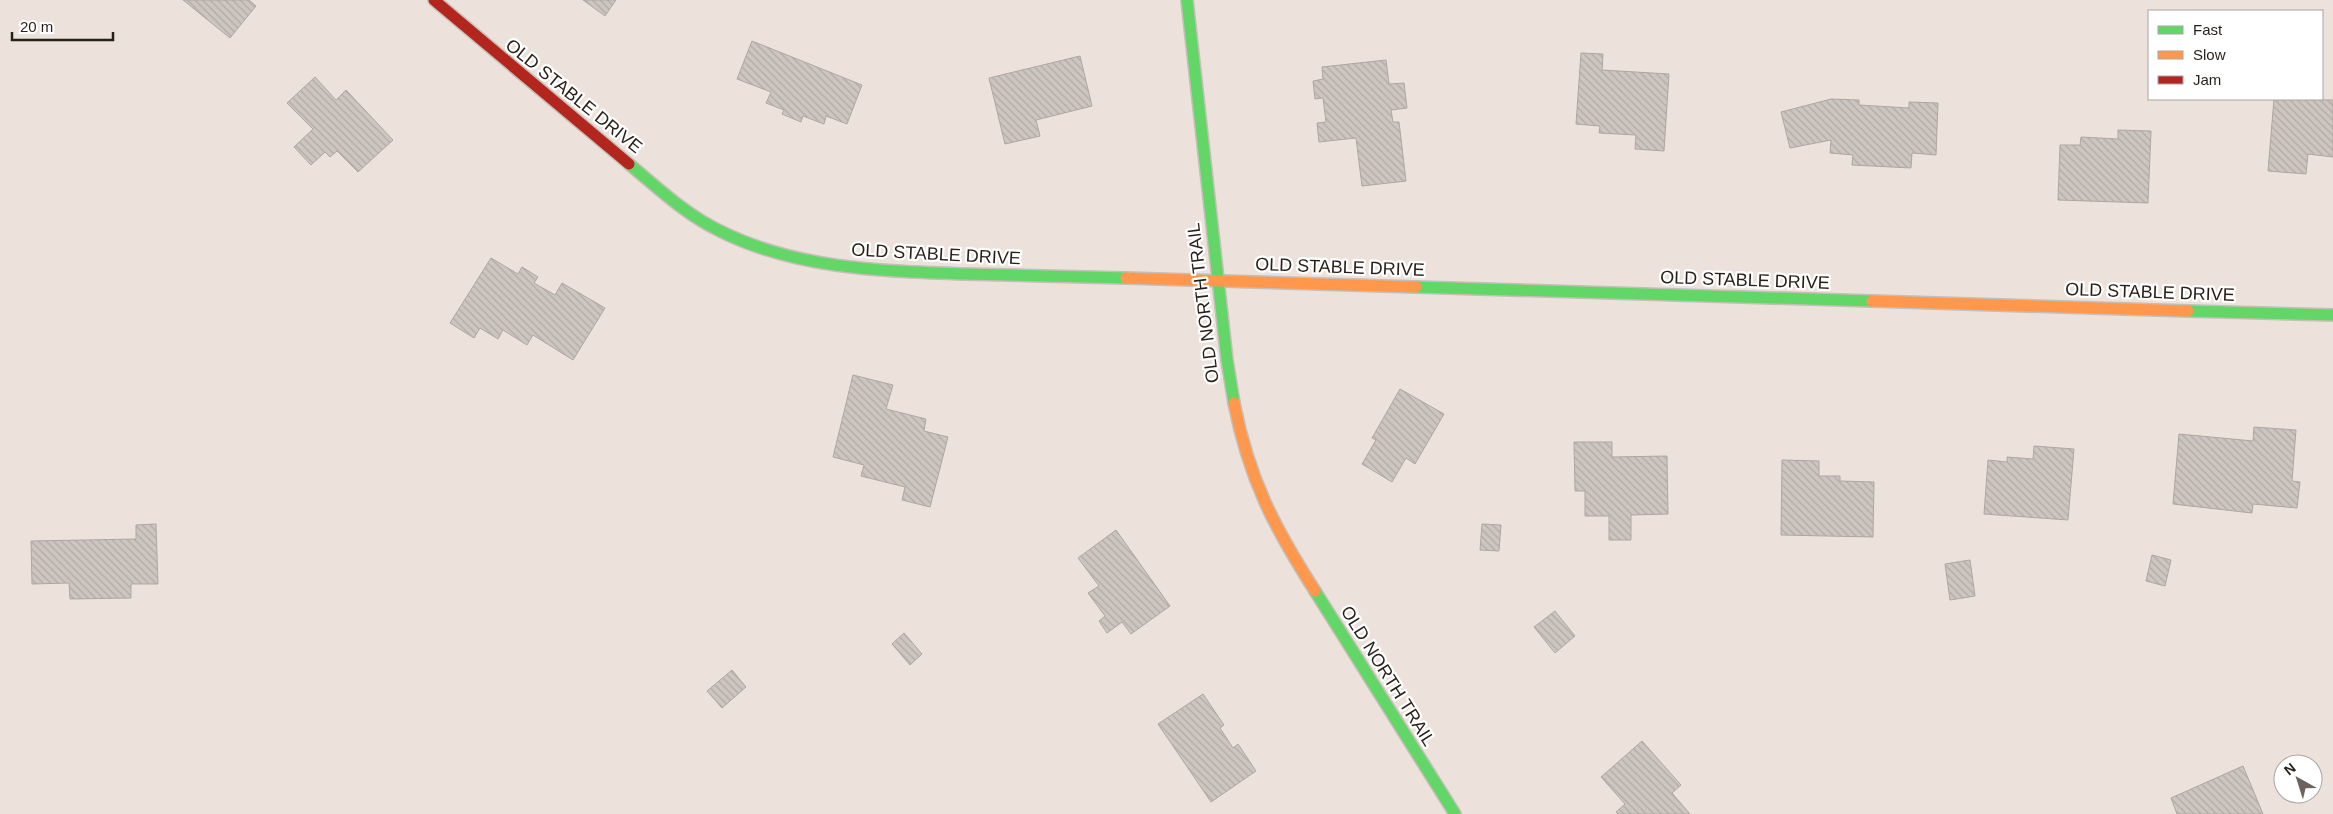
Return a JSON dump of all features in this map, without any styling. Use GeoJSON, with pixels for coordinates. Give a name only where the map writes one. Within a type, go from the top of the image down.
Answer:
{"type":"FeatureCollection","features":[{"type":"Feature","properties":{"kind":"street","name":"OLD STABLE DRIVE"},"geometry":{"type":"LineString","coordinates":[[434,0],[506,64],[668,195],[718,230],[752,245],[830,266],[880,270],[2333,315]]}},
{"type":"Feature","properties":{"kind":"street","name":"OLD NORTH TRAIL"},"geometry":{"type":"LineString","coordinates":[[1186,0],[1218,281],[1236,415],[1247,460],[1263,500],[1314,592],[1455,814]]}},
{"type":"Feature","properties":{"kind":"building"},"geometry":{"type":"Polygon","coordinates":[[[183,0],[249,0],[256,6],[230,38],[183,0]]]}},
{"type":"Feature","properties":{"kind":"building"},"geometry":{"type":"Polygon","coordinates":[[[583,0],[616,0],[605,16],[583,0]]]}},
{"type":"Feature","properties":{"kind":"building"},"geometry":{"type":"Polygon","coordinates":[[[752,41],[862,85],[847,124],[826,116],[824,124],[803,116],[801,122],[782,114],[784,110],[766,103],[771,92],[737,79],[752,41]]]}},
{"type":"Feature","properties":{"kind":"building"},"geometry":{"type":"Polygon","coordinates":[[[1581,53],[1603,54],[1602,70],[1669,74],[1664,151],[1635,149],[1636,135],[1599,133],[1600,126],[1576,124],[1581,53]]]}},
{"type":"Feature","properties":{"kind":"building"},"geometry":{"type":"Polygon","coordinates":[[[1080,56],[1092,106],[1036,120],[1040,136],[1005,144],[989,78],[1080,56]]]}},
{"type":"Feature","properties":{"kind":"building"},"geometry":{"type":"Polygon","coordinates":[[[1386,60],[1389,84],[1404,83],[1407,108],[1391,110],[1393,122],[1399,122],[1406,181],[1362,186],[1356,138],[1319,142],[1317,123],[1326,122],[1323,98],[1315,99],[1313,81],[1323,79],[1322,67],[1386,60]]]}},
{"type":"Feature","properties":{"kind":"building"},"geometry":{"type":"Polygon","coordinates":[[[315,77],[336,100],[346,90],[393,140],[358,172],[337,151],[330,157],[325,152],[311,165],[294,147],[313,129],[287,103],[315,77]]]}},
{"type":"Feature","properties":{"kind":"building"},"geometry":{"type":"Polygon","coordinates":[[[1831,99],[1859,100],[1859,105],[1909,108],[1909,102],[1938,103],[1936,155],[1912,153],[1911,168],[1852,165],[1853,155],[1830,153],[1831,140],[1790,148],[1781,112],[1831,99]]]}},
{"type":"Feature","properties":{"kind":"building"},"geometry":{"type":"Polygon","coordinates":[[[2274,100],[2333,100],[2333,157],[2308,154],[2306,174],[2268,171],[2274,100]]]}},
{"type":"Feature","properties":{"kind":"building"},"geometry":{"type":"Polygon","coordinates":[[[2118,130],[2151,131],[2148,203],[2058,200],[2060,145],[2080,145],[2081,137],[2118,139],[2118,130]]]}},
{"type":"Feature","properties":{"kind":"building"},"geometry":{"type":"Polygon","coordinates":[[[491,258],[518,274],[522,267],[538,277],[534,283],[555,295],[562,283],[605,308],[573,360],[533,335],[527,345],[503,330],[498,339],[480,328],[474,338],[450,323],[491,258]]]}},
{"type":"Feature","properties":{"kind":"building"},"geometry":{"type":"Polygon","coordinates":[[[853,375],[893,385],[886,409],[926,419],[924,431],[948,437],[930,507],[902,500],[905,487],[861,476],[864,465],[833,457],[853,375]]]}},
{"type":"Feature","properties":{"kind":"building"},"geometry":{"type":"Polygon","coordinates":[[[1400,389],[1444,414],[1415,464],[1406,458],[1392,482],[1362,464],[1376,440],[1372,438],[1400,389]]]}},
{"type":"Feature","properties":{"kind":"building"},"geometry":{"type":"Polygon","coordinates":[[[2254,427],[2296,430],[2292,481],[2300,482],[2297,508],[2253,504],[2252,513],[2173,504],[2179,434],[2253,441],[2254,427]]]}},
{"type":"Feature","properties":{"kind":"building"},"geometry":{"type":"Polygon","coordinates":[[[1574,442],[1612,442],[1612,457],[1667,456],[1668,514],[1631,515],[1631,540],[1609,540],[1609,516],[1585,516],[1585,491],[1575,491],[1574,442]]]}},
{"type":"Feature","properties":{"kind":"building"},"geometry":{"type":"Polygon","coordinates":[[[2034,446],[2074,449],[2068,520],[1984,514],[1988,460],[2007,462],[2007,457],[2033,459],[2034,446]]]}},
{"type":"Feature","properties":{"kind":"building"},"geometry":{"type":"Polygon","coordinates":[[[1782,460],[1819,461],[1819,476],[1840,476],[1840,481],[1874,482],[1873,537],[1781,535],[1782,460]]]}},
{"type":"Feature","properties":{"kind":"building"},"geometry":{"type":"Polygon","coordinates":[[[156,524],[158,584],[131,584],[131,598],[70,599],[69,583],[32,584],[31,541],[136,539],[136,525],[156,524]]]}},
{"type":"Feature","properties":{"kind":"building"},"geometry":{"type":"Polygon","coordinates":[[[1482,524],[1501,525],[1499,551],[1480,550],[1482,524]]]}},
{"type":"Feature","properties":{"kind":"building"},"geometry":{"type":"Polygon","coordinates":[[[1116,530],[1170,606],[1131,634],[1122,622],[1107,633],[1099,621],[1105,616],[1088,593],[1099,586],[1078,558],[1116,530]]]}},
{"type":"Feature","properties":{"kind":"building"},"geometry":{"type":"Polygon","coordinates":[[[2152,555],[2171,560],[2165,586],[2146,581],[2152,555]]]}},
{"type":"Feature","properties":{"kind":"building"},"geometry":{"type":"Polygon","coordinates":[[[1970,560],[1975,596],[1950,600],[1945,564],[1970,560]]]}},
{"type":"Feature","properties":{"kind":"building"},"geometry":{"type":"Polygon","coordinates":[[[1555,611],[1575,636],[1555,653],[1534,627],[1555,611]]]}},
{"type":"Feature","properties":{"kind":"building"},"geometry":{"type":"Polygon","coordinates":[[[904,633],[922,654],[910,665],[892,644],[904,633]]]}},
{"type":"Feature","properties":{"kind":"building"},"geometry":{"type":"Polygon","coordinates":[[[732,670],[746,687],[722,708],[707,691],[732,670]]]}},
{"type":"Feature","properties":{"kind":"building"},"geometry":{"type":"Polygon","coordinates":[[[1203,694],[1224,725],[1220,728],[1233,748],[1238,744],[1256,771],[1211,802],[1158,724],[1203,694]]]}},
{"type":"Feature","properties":{"kind":"building"},"geometry":{"type":"Polygon","coordinates":[[[1642,741],[1681,785],[1672,793],[1690,814],[1618,814],[1616,812],[1625,804],[1601,777],[1642,741]]]}},
{"type":"Feature","properties":{"kind":"building"},"geometry":{"type":"Polygon","coordinates":[[[2243,766],[2263,814],[2177,814],[2171,798],[2243,766]]]}},
{"type":"Feature","properties":{"kind":"traffic: fast"},"geometry":{"type":"LineString","coordinates":[[1187,0],[1227,360],[1234,403]]}},
{"type":"Feature","properties":{"kind":"traffic: fast"},"geometry":{"type":"LineString","coordinates":[[629,164],[673,200],[708,225],[749,244],[809,261],[839,266],[902,271],[1126,278]]}},
{"type":"Feature","properties":{"kind":"traffic: fast"},"geometry":{"type":"LineString","coordinates":[[1416,287],[1872,301]]}},
{"type":"Feature","properties":{"kind":"traffic: fast"},"geometry":{"type":"LineString","coordinates":[[2188,311],[2333,315]]}},
{"type":"Feature","properties":{"kind":"traffic: fast"},"geometry":{"type":"LineString","coordinates":[[1315,591],[1455,814]]}},
{"type":"Feature","properties":{"kind":"traffic: slow"},"geometry":{"type":"LineString","coordinates":[[1126,278],[1416,287]]}},
{"type":"Feature","properties":{"kind":"traffic: slow"},"geometry":{"type":"LineString","coordinates":[[1872,301],[2188,311]]}},
{"type":"Feature","properties":{"kind":"traffic: slow"},"geometry":{"type":"LineString","coordinates":[[1234,403],[1255,479],[1275,523],[1315,591]]}},
{"type":"Feature","properties":{"kind":"traffic: jam"},"geometry":{"type":"LineString","coordinates":[[434,0],[629,164]]}}]}
